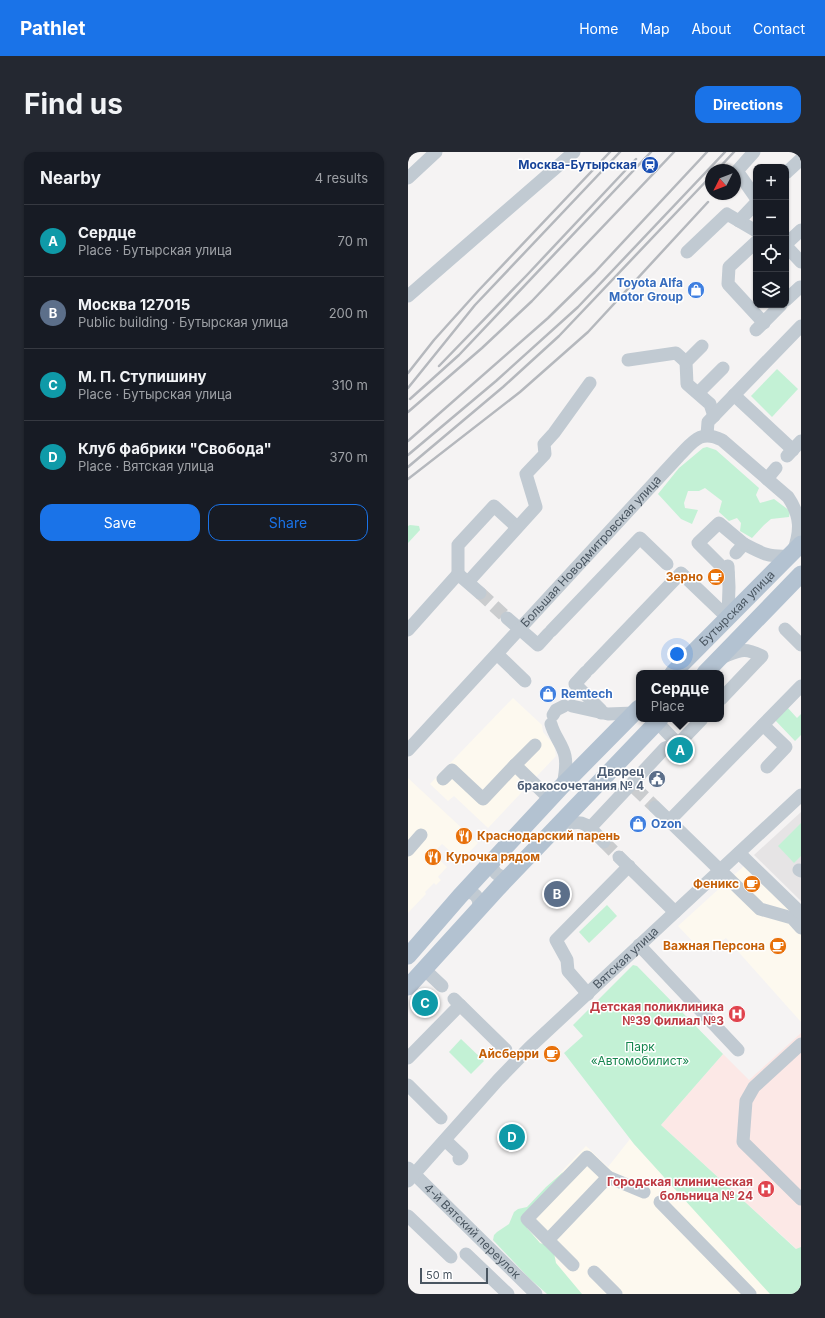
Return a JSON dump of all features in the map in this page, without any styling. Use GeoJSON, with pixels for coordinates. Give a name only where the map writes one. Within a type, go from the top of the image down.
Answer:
{"type":"FeatureCollection","features":[{"type":"Feature","properties":{"kind":"main road","name":"Бутырская улица"},"geometry":{"type":"LineString","coordinates":[[676,670],[794,551]]}},
{"type":"Feature","properties":{"kind":"main road","name":"Бутырская улица"},"geometry":{"type":"LineString","coordinates":[[708,670],[801,574]]}},
{"type":"Feature","properties":{"kind":"main road"},"geometry":{"type":"LineString","coordinates":[[408,956],[460,896],[563,785],[636,712]]}},
{"type":"Feature","properties":{"kind":"main road"},"geometry":{"type":"LineString","coordinates":[[408,987],[512,873],[658,722]]}},
{"type":"Feature","properties":{"kind":"street"},"geometry":{"type":"LineString","coordinates":[[408,178],[436,152]]}},
{"type":"Feature","properties":{"kind":"street"},"geometry":{"type":"LineString","coordinates":[[408,296],[574,152]]}},
{"type":"Feature","properties":{"kind":"street"},"geometry":{"type":"LineString","coordinates":[[753,194],[737,171],[754,152]]}},
{"type":"Feature","properties":{"kind":"street"},"geometry":{"type":"LineString","coordinates":[[789,170],[801,159]]}},
{"type":"Feature","properties":{"kind":"street"},"geometry":{"type":"LineString","coordinates":[[739,221],[753,206]]}},
{"type":"Feature","properties":{"kind":"street"},"geometry":{"type":"LineString","coordinates":[[687,252],[727,214],[753,229]]}},
{"type":"Feature","properties":{"kind":"street"},"geometry":{"type":"LineString","coordinates":[[789,242],[801,230]]}},
{"type":"Feature","properties":{"kind":"street"},"geometry":{"type":"LineString","coordinates":[[753,245],[729,267],[728,284],[760,326],[778,308]]}},
{"type":"Feature","properties":{"kind":"street"},"geometry":{"type":"LineString","coordinates":[[789,248],[801,262]]}},
{"type":"Feature","properties":{"kind":"street"},"geometry":{"type":"LineString","coordinates":[[789,297],[801,287]]}},
{"type":"Feature","properties":{"kind":"street"},"geometry":{"type":"LineString","coordinates":[[728,617],[735,558],[761,553],[773,557],[794,551],[798,539],[799,526],[795,507],[797,501],[722,440],[714,436],[707,435],[708,422],[801,326]]}},
{"type":"Feature","properties":{"kind":"street"},"geometry":{"type":"LineString","coordinates":[[686,362],[702,346]]}},
{"type":"Feature","properties":{"kind":"street"},"geometry":{"type":"LineString","coordinates":[[628,360],[676,353],[686,362],[688,384],[710,404],[714,416]]}},
{"type":"Feature","properties":{"kind":"street"},"geometry":{"type":"LineString","coordinates":[[698,393],[723,368]]}},
{"type":"Feature","properties":{"kind":"street"},"geometry":{"type":"LineString","coordinates":[[408,630],[518,527],[536,506],[526,474],[544,454],[544,444],[554,433],[590,384]]}},
{"type":"Feature","properties":{"kind":"street"},"geometry":{"type":"LineString","coordinates":[[734,395],[794,449]]}},
{"type":"Feature","properties":{"kind":"street","name":"Большая Новодмитровская улица"},"geometry":{"type":"LineString","coordinates":[[408,750],[695,440],[701,436],[707,435]]}},
{"type":"Feature","properties":{"kind":"street"},"geometry":{"type":"LineString","coordinates":[[767,478],[776,468]]}},
{"type":"Feature","properties":{"kind":"street"},"geometry":{"type":"LineString","coordinates":[[480,593],[463,578],[458,545],[494,506],[518,527]]}},
{"type":"Feature","properties":{"kind":"street"},"geometry":{"type":"LineString","coordinates":[[507,618],[538,645],[640,538],[666,564]]}},
{"type":"Feature","properties":{"kind":"street"},"geometry":{"type":"LineString","coordinates":[[601,713],[602,710],[575,684],[681,573],[728,617]]}},
{"type":"Feature","properties":{"kind":"street"},"geometry":{"type":"LineString","coordinates":[[785,630],[801,645]]}},
{"type":"Feature","properties":{"kind":"street"},"geometry":{"type":"LineString","coordinates":[[720,658],[740,650],[749,650],[762,656],[724,696]]}},
{"type":"Feature","properties":{"kind":"street"},"geometry":{"type":"LineString","coordinates":[[497,654],[525,681]]}},
{"type":"Feature","properties":{"kind":"street"},"geometry":{"type":"LineString","coordinates":[[668,820],[801,686]]}},
{"type":"Feature","properties":{"kind":"street"},"geometry":{"type":"LineString","coordinates":[[563,785],[566,768],[565,755],[553,732],[552,719],[556,710],[568,706],[601,713],[620,715],[636,711]]}},
{"type":"Feature","properties":{"kind":"street"},"geometry":{"type":"LineString","coordinates":[[660,722],[678,744]]}},
{"type":"Feature","properties":{"kind":"street"},"geometry":{"type":"LineString","coordinates":[[590,828],[633,786],[665,748],[678,744],[699,722]]}},
{"type":"Feature","properties":{"kind":"street"},"geometry":{"type":"LineString","coordinates":[[763,725],[786,747],[767,767]]}},
{"type":"Feature","properties":{"kind":"street"},"geometry":{"type":"LineString","coordinates":[[443,779],[452,770],[483,799],[534,745]]}},
{"type":"Feature","properties":{"kind":"street"},"geometry":{"type":"LineString","coordinates":[[515,765],[550,799]]}},
{"type":"Feature","properties":{"kind":"street","name":"Вятская улица"},"geometry":{"type":"LineString","coordinates":[[410,1174],[445,1140],[498,1080],[530,1047],[801,796]]}},
{"type":"Feature","properties":{"kind":"street"},"geometry":{"type":"LineString","coordinates":[[655,808],[760,909],[792,918],[801,928]]}},
{"type":"Feature","properties":{"kind":"street"},"geometry":{"type":"LineString","coordinates":[[554,829],[572,822],[578,822],[590,828],[604,842]]}},
{"type":"Feature","properties":{"kind":"street"},"geometry":{"type":"LineString","coordinates":[[408,850],[421,835]]}},
{"type":"Feature","properties":{"kind":"street"},"geometry":{"type":"LineString","coordinates":[[739,853],[801,913]]}},
{"type":"Feature","properties":{"kind":"street"},"geometry":{"type":"LineString","coordinates":[[496,857],[492,864],[494,872],[505,877],[512,873]]}},
{"type":"Feature","properties":{"kind":"street"},"geometry":{"type":"LineString","coordinates":[[619,857],[675,912]]}},
{"type":"Feature","properties":{"kind":"street"},"geometry":{"type":"LineString","coordinates":[[588,994],[568,971],[567,960],[556,940],[629,866]]}},
{"type":"Feature","properties":{"kind":"street"},"geometry":{"type":"LineString","coordinates":[[460,896],[467,892],[474,894],[477,897],[480,904],[476,912]]}},
{"type":"Feature","properties":{"kind":"street"},"geometry":{"type":"LineString","coordinates":[[639,945],[738,1050]]}},
{"type":"Feature","properties":{"kind":"street"},"geometry":{"type":"LineString","coordinates":[[424,969],[442,986]]}},
{"type":"Feature","properties":{"kind":"street"},"geometry":{"type":"LineString","coordinates":[[408,1058],[457,1002],[506,1050]]}},
{"type":"Feature","properties":{"kind":"street"},"geometry":{"type":"LineString","coordinates":[[801,1044],[754,1087],[746,1101],[743,1142],[801,1199]]}},
{"type":"Feature","properties":{"kind":"street"},"geometry":{"type":"LineString","coordinates":[[408,1085],[442,1118]]}},
{"type":"Feature","properties":{"kind":"street"},"geometry":{"type":"LineString","coordinates":[[445,1140],[462,1156],[459,1159]]}},
{"type":"Feature","properties":{"kind":"street"},"geometry":{"type":"LineString","coordinates":[[573,1265],[527,1219],[587,1157],[608,1177],[644,1192]]}},
{"type":"Feature","properties":{"kind":"street","name":"4-й Вятский переулок"},"geometry":{"type":"LineString","coordinates":[[410,1174],[536,1294]]}},
{"type":"Feature","properties":{"kind":"street"},"geometry":{"type":"LineString","coordinates":[[548,1240],[608,1177]]}},
{"type":"Feature","properties":{"kind":"street"},"geometry":{"type":"LineString","coordinates":[[660,1202],[750,1294]]}},
{"type":"Feature","properties":{"kind":"street"},"geometry":{"type":"LineString","coordinates":[[408,1216],[451,1257]]}},
{"type":"Feature","properties":{"kind":"street"},"geometry":{"type":"LineString","coordinates":[[466,1254],[508,1294]]}},
{"type":"Feature","properties":{"kind":"street"},"geometry":{"type":"LineString","coordinates":[[594,1272],[616,1294]]}},
{"type":"Feature","properties":{"kind":"shaded area"},"geometry":{"type":"Polygon","coordinates":[[[513,698],[542,725],[543,732],[554,745],[556,756],[488,828],[454,796],[448,801],[430,784],[513,698]]]}},
{"type":"Feature","properties":{"kind":"shaded area"},"geometry":{"type":"Polygon","coordinates":[[[408,778],[478,843],[461,861],[442,844],[433,853],[447,867],[438,877],[441,880],[436,885],[434,883],[425,892],[426,894],[408,913],[408,778]]]}},
{"type":"Feature","properties":{"kind":"shaded area"},"geometry":{"type":"Polygon","coordinates":[[[801,812],[801,901],[754,855],[801,812]]]}},
{"type":"Feature","properties":{"kind":"shaded area"},"geometry":{"type":"Polygon","coordinates":[[[744,866],[801,922],[801,1022],[726,938],[719,943],[698,947],[678,926],[744,866]]]}},
{"type":"Feature","properties":{"kind":"shaded area","name":"Городская клиническая больница № 24"},"geometry":{"type":"Polygon","coordinates":[[[801,1033],[801,1253],[661,1125],[723,1054],[749,1080],[801,1033]]]}},
{"type":"Feature","properties":{"kind":"shaded area"},"geometry":{"type":"Polygon","coordinates":[[[630,1139],[771,1294],[552,1294],[497,1239],[586,1146],[608,1167],[630,1139]]]}},
{"type":"Feature","properties":{"kind":"green space"},"geometry":{"type":"Polygon","coordinates":[[[777,369],[798,389],[772,417],[751,396],[777,369]]]}},
{"type":"Feature","properties":{"kind":"green space"},"geometry":{"type":"Polygon","coordinates":[[[707,447],[716,450],[759,488],[756,495],[760,503],[774,499],[790,511],[789,517],[771,519],[752,538],[740,531],[741,523],[737,518],[729,521],[719,512],[722,501],[705,488],[699,491],[688,491],[684,503],[685,508],[698,510],[692,524],[681,519],[658,494],[679,468],[703,448],[707,447]]]}},
{"type":"Feature","properties":{"kind":"green space"},"geometry":{"type":"Polygon","coordinates":[[[408,526],[419,526],[420,530],[408,543],[408,526]]]}},
{"type":"Feature","properties":{"kind":"green space"},"geometry":{"type":"Polygon","coordinates":[[[787,707],[797,718],[801,714],[801,735],[795,741],[774,719],[787,707]]]}},
{"type":"Feature","properties":{"kind":"green space"},"geometry":{"type":"Polygon","coordinates":[[[801,823],[801,856],[794,863],[778,846],[801,823]]]}},
{"type":"Feature","properties":{"kind":"green space"},"geometry":{"type":"Polygon","coordinates":[[[607,905],[617,916],[589,943],[579,932],[607,905]]]}},
{"type":"Feature","properties":{"kind":"green space","name":"Парк «Автомобилист»"},"geometry":{"type":"Polygon","coordinates":[[[633,965],[637,966],[723,1054],[661,1125],[796,1249],[801,1247],[801,1294],[770,1294],[634,1144],[564,1053],[583,1036],[573,1025],[633,965]]]}},
{"type":"Feature","properties":{"kind":"green space"},"geometry":{"type":"Polygon","coordinates":[[[461,1039],[484,1061],[471,1074],[449,1052],[461,1039]]]}},
{"type":"Feature","properties":{"kind":"green space"},"geometry":{"type":"Polygon","coordinates":[[[563,1172],[527,1228],[540,1243],[553,1248],[556,1263],[582,1294],[547,1294],[529,1278],[493,1240],[494,1235],[497,1232],[509,1224],[514,1212],[518,1209],[527,1207],[563,1172]]]}},
{"type":"Feature","properties":{"kind":"tunnel"},"geometry":{"type":"LineString","coordinates":[[480,593],[507,618]]}},
{"type":"Feature","properties":{"kind":"tunnel"},"geometry":{"type":"LineString","coordinates":[[635,788],[655,807]]}},
{"type":"Feature","properties":{"kind":"tunnel"},"geometry":{"type":"LineString","coordinates":[[604,842],[619,857]]}},
{"type":"Feature","properties":{"kind":"railway"},"geometry":{"type":"LineString","coordinates":[[408,373],[434,340],[479,290],[610,152]]}},
{"type":"Feature","properties":{"kind":"railway"},"geometry":{"type":"LineString","coordinates":[[408,388],[475,305],[620,152]]}},
{"type":"Feature","properties":{"kind":"railway"},"geometry":{"type":"LineString","coordinates":[[410,399],[459,355],[651,152]]}},
{"type":"Feature","properties":{"kind":"railway"},"geometry":{"type":"LineString","coordinates":[[408,412],[482,348],[532,301],[674,152]]}},
{"type":"Feature","properties":{"kind":"railway"},"geometry":{"type":"LineString","coordinates":[[408,441],[548,318],[595,272],[707,152]]}},
{"type":"Feature","properties":{"kind":"railway"},"geometry":{"type":"LineString","coordinates":[[408,455],[496,381],[578,307],[725,152]]}},
{"type":"Feature","properties":{"kind":"railway"},"geometry":{"type":"LineString","coordinates":[[723,164],[734,152]]}},
{"type":"Feature","properties":{"kind":"railway"},"geometry":{"type":"LineString","coordinates":[[439,366],[636,159]]}},
{"type":"Feature","properties":{"kind":"railway"},"geometry":{"type":"LineString","coordinates":[[408,467],[503,387],[559,336],[705,182]]}},
{"type":"Feature","properties":{"kind":"railway"},"geometry":{"type":"LineString","coordinates":[[408,479],[520,392],[588,332],[708,202]]}},
{"type":"Feature","properties":{"kind":"place","name":"Москва-Бутырская"},"geometry":{"type":"Point","coordinates":[650,165]}},
{"type":"Feature","properties":{"kind":"place","name":"Toyota Alfa Motor Group"},"geometry":{"type":"Point","coordinates":[696,290]}},
{"type":"Feature","properties":{"kind":"place","name":"Зерно"},"geometry":{"type":"Point","coordinates":[716,577]}},
{"type":"Feature","properties":{"kind":"place","name":"Remtech"},"geometry":{"type":"Point","coordinates":[548,694]}},
{"type":"Feature","properties":{"kind":"place","name":"Сердце"},"geometry":{"type":"Point","coordinates":[680,750]}},
{"type":"Feature","properties":{"kind":"place","name":"Дворец бракосочетания № 4"},"geometry":{"type":"Point","coordinates":[657,779]}},
{"type":"Feature","properties":{"kind":"place","name":"Ozon"},"geometry":{"type":"Point","coordinates":[638,824]}},
{"type":"Feature","properties":{"kind":"place","name":"Краснодарский парень"},"geometry":{"type":"Point","coordinates":[464,836]}},
{"type":"Feature","properties":{"kind":"place","name":"Курочка рядом"},"geometry":{"type":"Point","coordinates":[433,857]}},
{"type":"Feature","properties":{"kind":"place","name":"Феникс"},"geometry":{"type":"Point","coordinates":[752,884]}},
{"type":"Feature","properties":{"kind":"place","name":"Москва 127015"},"geometry":{"type":"Point","coordinates":[557,894]}},
{"type":"Feature","properties":{"kind":"place","name":"Важная Персона"},"geometry":{"type":"Point","coordinates":[778,946]}},
{"type":"Feature","properties":{"kind":"place","name":"М. П. Ступишину"},"geometry":{"type":"Point","coordinates":[425,1003]}},
{"type":"Feature","properties":{"kind":"place","name":"Детская поликлиника №39 Филиал №3"},"geometry":{"type":"Point","coordinates":[737,1014]}},
{"type":"Feature","properties":{"kind":"place","name":"Айсберри"},"geometry":{"type":"Point","coordinates":[552,1054]}},
{"type":"Feature","properties":{"kind":"place","name":"Клуб фабрики \"Свобода\""},"geometry":{"type":"Point","coordinates":[512,1137]}},
{"type":"Feature","properties":{"kind":"place","name":"Городская клиническая больница № 24"},"geometry":{"type":"Point","coordinates":[766,1189]}}]}
